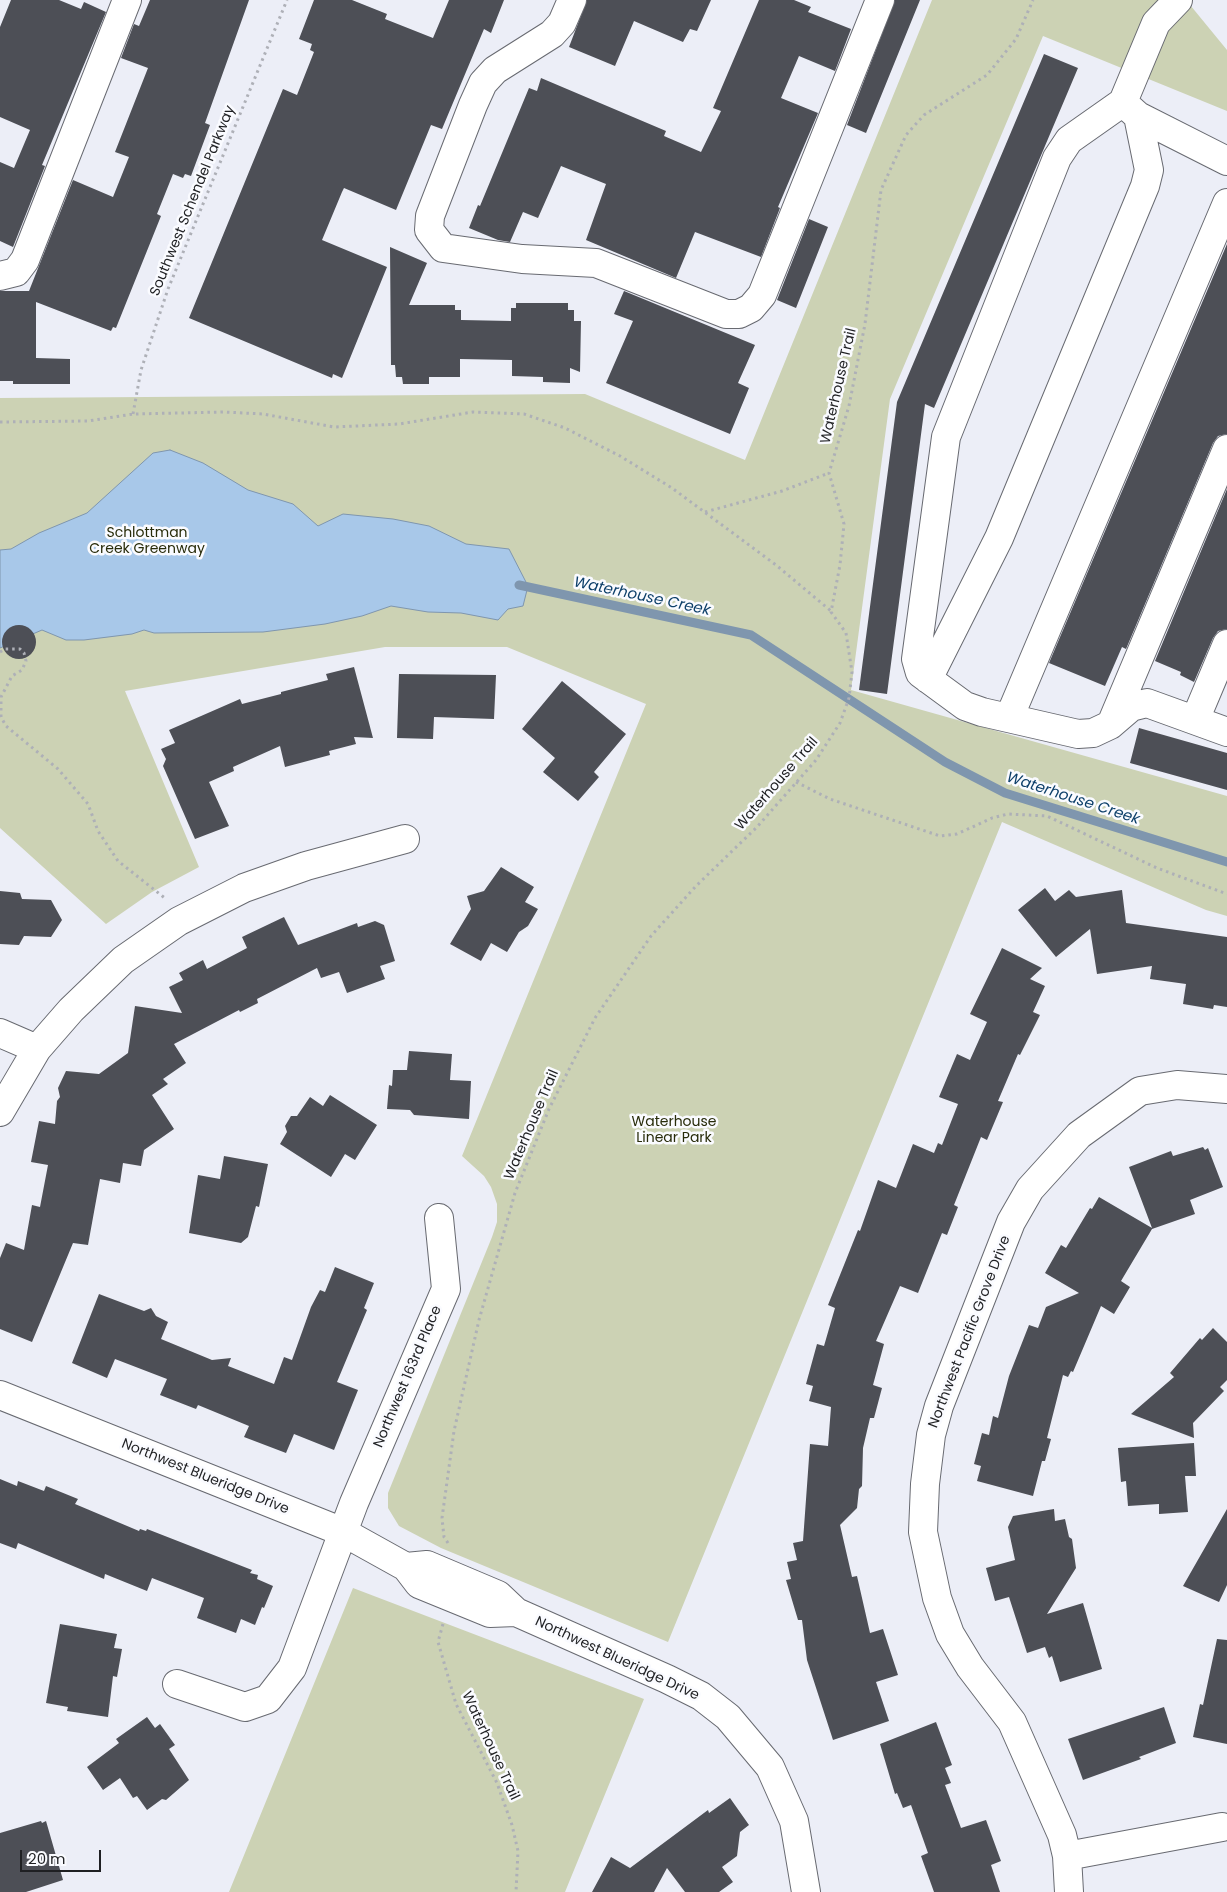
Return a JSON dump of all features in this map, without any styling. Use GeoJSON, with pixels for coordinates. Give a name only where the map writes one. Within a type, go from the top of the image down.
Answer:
{"type":"FeatureCollection","features":[{"type":"Feature","properties":{"kind":"street"},"geometry":{"type":"LineString","coordinates":[[0,276],[16,272],[25,260],[128,0]]}},
{"type":"Feature","properties":{"kind":"street"},"geometry":{"type":"LineString","coordinates":[[572,0],[562,23],[552,34],[495,70],[483,83],[472,105],[430,216],[429,230],[443,248],[522,259],[596,264],[726,314],[739,314],[751,308],[762,295],[880,0]]}},
{"type":"Feature","properties":{"kind":"street"},"geometry":{"type":"LineString","coordinates":[[928,680],[1000,538],[1145,186],[1149,170],[1130,109],[1150,34],[1166,3]]}},
{"type":"Feature","properties":{"kind":"street"},"geometry":{"type":"LineString","coordinates":[[1130,109],[1227,161]]}},
{"type":"Feature","properties":{"kind":"street"},"geometry":{"type":"LineString","coordinates":[[1130,109],[1069,140],[1057,158],[946,437],[916,659],[920,673],[965,706],[1008,718],[1078,734],[1094,734],[1110,725],[1131,707],[1146,704],[1227,732]]}},
{"type":"Feature","properties":{"kind":"street"},"geometry":{"type":"LineString","coordinates":[[1008,718],[1227,203]]}},
{"type":"Feature","properties":{"kind":"street"},"geometry":{"type":"LineString","coordinates":[[1110,725],[1227,449]]}},
{"type":"Feature","properties":{"kind":"street"},"geometry":{"type":"LineString","coordinates":[[1195,720],[1227,644]]}},
{"type":"Feature","properties":{"kind":"street"},"geometry":{"type":"LineString","coordinates":[[0,1112],[38,1049],[71,1010],[123,960],[179,921],[253,885],[306,866],[404,839]]}},
{"type":"Feature","properties":{"kind":"street"},"geometry":{"type":"LineString","coordinates":[[0,1033],[38,1049]]}},
{"type":"Feature","properties":{"kind":"street","name":"Northwest Pacific Grove Drive"},"geometry":{"type":"LineString","coordinates":[[1069,1892],[1062,1835],[1012,1722],[970,1667],[950,1634],[937,1598],[923,1532],[925,1484],[931,1435],[939,1406],[1011,1222],[1030,1189],[1079,1135],[1140,1092],[1177,1086],[1227,1088]]}},
{"type":"Feature","properties":{"kind":"street","name":"Northwest 163rd Place"},"geometry":{"type":"LineString","coordinates":[[177,1684],[246,1707],[268,1699],[292,1668],[343,1532],[446,1290],[439,1218]]}},
{"type":"Feature","properties":{"kind":"street","name":"Northwest Blueridge Drive"},"geometry":{"type":"LineString","coordinates":[[0,1395],[343,1532],[406,1567],[419,1584],[490,1613],[516,1612],[701,1696],[728,1717],[770,1767],[794,1821],[806,1892]]}},
{"type":"Feature","properties":{"kind":"street"},"geometry":{"type":"LineString","coordinates":[[1066,1856],[1222,1827]]}},
{"type":"Feature","properties":{"kind":"path","name":"Southwest Schendel Parkway"},"geometry":{"type":"LineString","coordinates":[[133,414],[141,370],[168,289],[287,0]]}},
{"type":"Feature","properties":{"kind":"path","name":"Waterhouse Trail"},"geometry":{"type":"LineString","coordinates":[[829,473],[849,406],[865,324],[882,190],[906,135],[924,116],[987,75],[1016,39],[1033,0]]}},
{"type":"Feature","properties":{"kind":"path","name":"Waterhouse Trail"},"geometry":{"type":"LineString","coordinates":[[0,422],[88,422],[133,414],[224,412],[263,414],[334,427],[399,424],[473,412],[524,414],[565,428],[620,456],[672,488],[776,565],[831,612],[846,633],[852,672],[849,698],[842,716],[816,760],[757,827],[696,886],[651,936],[595,1018],[549,1109],[515,1193],[475,1338],[454,1431],[442,1518],[444,1537],[450,1545]]}},
{"type":"Feature","properties":{"kind":"path"},"geometry":{"type":"LineString","coordinates":[[705,512],[782,491],[829,473],[844,524],[840,565],[831,612]]}},
{"type":"Feature","properties":{"kind":"path"},"geometry":{"type":"LineString","coordinates":[[0,652],[5,649],[20,648],[24,653],[26,661],[22,670],[12,676],[1,697],[2,717],[6,726],[58,769],[88,804],[98,831],[118,861],[164,897],[179,921]]}},
{"type":"Feature","properties":{"kind":"path"},"geometry":{"type":"LineString","coordinates":[[796,782],[830,799],[940,836],[957,834],[992,818],[1008,814],[1047,816],[1157,868],[1227,894]]}},
{"type":"Feature","properties":{"kind":"path","name":"Waterhouse Trail"},"geometry":{"type":"LineString","coordinates":[[445,1619],[438,1642],[456,1704],[497,1783],[512,1824],[518,1851],[516,1892]]}},
{"type":"Feature","properties":{"kind":"green space","name":"Waterhouse Linear Park"},"geometry":{"type":"Polygon","coordinates":[[[932,0],[1186,0],[1227,50],[1227,111],[1043,36],[890,399],[851,690],[1227,796],[1227,916],[1206,910],[1002,822],[668,1642],[441,1548],[399,1526],[388,1508],[388,1493],[497,1222],[497,1204],[491,1187],[484,1176],[462,1156],[646,704],[507,647],[385,647],[125,691],[199,867],[152,892],[106,924],[0,828],[0,398],[585,394],[745,460],[932,0]]]}},
{"type":"Feature","properties":{"kind":"green space"},"geometry":{"type":"Polygon","coordinates":[[[353,1588],[644,1699],[565,1892],[229,1892],[353,1588]]]}},
{"type":"Feature","properties":{"kind":"water"},"geometry":{"type":"Polygon","coordinates":[[[170,450],[203,463],[248,490],[293,504],[318,526],[343,514],[393,519],[429,526],[466,544],[509,549],[528,586],[523,606],[508,609],[498,620],[461,613],[428,612],[391,606],[362,616],[325,624],[263,632],[154,633],[144,630],[132,634],[84,640],[66,640],[42,630],[0,648],[0,550],[11,549],[39,533],[87,513],[153,453],[170,450]]]}},
{"type":"Feature","properties":{"kind":"building"},"geometry":{"type":"Polygon","coordinates":[[[11,0],[59,0],[81,9],[84,2],[106,12],[42,165],[45,166],[13,247],[0,241],[0,162],[14,168],[30,130],[0,117],[0,27],[11,0]]]}},
{"type":"Feature","properties":{"kind":"building"},"geometry":{"type":"Polygon","coordinates":[[[150,0],[249,0],[205,123],[210,125],[191,176],[185,174],[183,178],[173,174],[157,214],[161,216],[116,328],[113,327],[111,331],[36,302],[36,358],[70,359],[70,384],[13,384],[13,381],[0,381],[0,291],[29,291],[73,180],[113,197],[129,157],[115,152],[148,68],[121,58],[134,24],[139,26],[150,0]]]}},
{"type":"Feature","properties":{"kind":"building"},"geometry":{"type":"Polygon","coordinates":[[[314,0],[352,0],[387,14],[385,19],[433,38],[449,0],[504,0],[491,33],[484,29],[442,129],[431,125],[396,210],[344,188],[342,192],[322,240],[387,267],[342,378],[333,374],[332,378],[189,318],[283,89],[297,95],[314,52],[310,50],[312,44],[299,39],[314,0]]]}},
{"type":"Feature","properties":{"kind":"building"},"geometry":{"type":"Polygon","coordinates":[[[587,0],[711,0],[697,31],[690,29],[683,42],[634,21],[615,66],[569,47],[587,0]]]}},
{"type":"Feature","properties":{"kind":"building"},"geometry":{"type":"Polygon","coordinates":[[[759,0],[794,0],[811,7],[808,12],[851,29],[835,71],[799,56],[781,98],[818,113],[778,207],[780,208],[761,257],[695,232],[676,278],[586,240],[606,184],[561,166],[538,218],[523,212],[510,242],[498,240],[469,228],[529,88],[537,91],[541,78],[666,131],[664,136],[701,152],[721,111],[713,108],[759,0]]]}},
{"type":"Feature","properties":{"kind":"building"},"geometry":{"type":"Polygon","coordinates":[[[895,0],[920,0],[866,133],[847,125],[895,0]]]}},
{"type":"Feature","properties":{"kind":"building"},"geometry":{"type":"Polygon","coordinates":[[[1044,54],[1078,68],[934,408],[925,404],[887,694],[859,690],[897,402],[1044,54]]]}},
{"type":"Feature","properties":{"kind":"building"},"geometry":{"type":"Polygon","coordinates":[[[809,219],[828,227],[796,308],[777,300],[809,219]]]}},
{"type":"Feature","properties":{"kind":"building"},"geometry":{"type":"Polygon","coordinates":[[[1227,244],[1227,434],[1218,436],[1213,443],[1126,649],[1122,647],[1105,686],[1049,663],[1227,244]]]}},
{"type":"Feature","properties":{"kind":"building"},"geometry":{"type":"Polygon","coordinates":[[[390,247],[427,263],[409,305],[455,305],[455,310],[461,310],[461,320],[511,321],[511,308],[516,308],[516,303],[568,303],[568,310],[574,310],[574,321],[581,321],[580,372],[570,368],[570,383],[543,382],[543,377],[512,376],[512,360],[460,359],[460,377],[429,377],[429,384],[403,384],[402,377],[396,377],[395,365],[391,365],[390,247]]]}},
{"type":"Feature","properties":{"kind":"building"},"geometry":{"type":"Polygon","coordinates":[[[624,291],[755,345],[738,383],[749,388],[730,434],[606,383],[633,321],[614,314],[624,291]]]}},
{"type":"Feature","properties":{"kind":"building"},"geometry":{"type":"Polygon","coordinates":[[[1227,489],[1227,629],[1218,631],[1213,638],[1194,682],[1180,675],[1181,672],[1155,661],[1227,489]]]}},
{"type":"Feature","properties":{"kind":"building"},"geometry":{"type":"Polygon","coordinates":[[[19,625],[31,630],[36,642],[31,654],[19,659],[7,654],[2,642],[7,630],[19,625]]]}},
{"type":"Feature","properties":{"kind":"building"},"geometry":{"type":"Polygon","coordinates":[[[354,667],[373,738],[354,737],[356,744],[329,751],[330,755],[285,767],[280,746],[233,767],[234,771],[209,782],[229,826],[195,839],[163,766],[166,759],[161,749],[175,743],[169,730],[240,699],[242,704],[281,694],[281,692],[328,680],[326,674],[354,667]]]}},
{"type":"Feature","properties":{"kind":"building"},"geometry":{"type":"Polygon","coordinates":[[[399,674],[496,675],[494,719],[434,717],[433,739],[397,738],[399,674]]]}},
{"type":"Feature","properties":{"kind":"building"},"geometry":{"type":"Polygon","coordinates":[[[562,681],[626,734],[594,772],[599,777],[578,801],[543,772],[555,758],[522,729],[562,681]]]}},
{"type":"Feature","properties":{"kind":"building"},"geometry":{"type":"Polygon","coordinates":[[[1139,728],[1227,753],[1227,790],[1130,763],[1139,728]]]}},
{"type":"Feature","properties":{"kind":"building"},"geometry":{"type":"Polygon","coordinates":[[[501,867],[534,887],[525,902],[538,909],[528,926],[519,932],[507,952],[491,943],[481,961],[450,944],[471,909],[467,896],[484,891],[501,867]]]}},
{"type":"Feature","properties":{"kind":"building"},"geometry":{"type":"Polygon","coordinates":[[[1045,888],[1055,901],[1069,890],[1076,897],[1122,890],[1126,923],[1227,937],[1227,1007],[1214,1005],[1213,1009],[1183,1004],[1186,984],[1150,979],[1152,966],[1097,974],[1090,929],[1056,957],[1018,910],[1045,888]]]}},
{"type":"Feature","properties":{"kind":"building"},"geometry":{"type":"Polygon","coordinates":[[[0,891],[20,893],[22,899],[51,900],[62,920],[51,937],[24,936],[19,945],[0,944],[0,891]]]}},
{"type":"Feature","properties":{"kind":"building"},"geometry":{"type":"Polygon","coordinates":[[[284,917],[298,945],[357,923],[358,927],[375,921],[384,925],[395,961],[380,966],[385,979],[347,993],[339,972],[321,978],[317,968],[257,999],[258,1003],[240,1012],[239,1010],[174,1044],[186,1063],[163,1079],[168,1084],[152,1095],[174,1129],[144,1150],[141,1166],[123,1163],[120,1183],[100,1179],[88,1245],[73,1243],[32,1342],[0,1329],[0,1258],[6,1243],[24,1250],[32,1205],[40,1207],[48,1165],[31,1162],[39,1121],[55,1124],[57,1101],[60,1097],[58,1088],[66,1071],[99,1074],[128,1053],[135,1006],[182,1013],[169,987],[183,980],[179,973],[203,960],[207,969],[247,948],[242,937],[284,917]]]}},
{"type":"Feature","properties":{"kind":"building"},"geometry":{"type":"Polygon","coordinates":[[[1002,948],[1042,968],[1030,979],[1045,986],[1033,1012],[1040,1015],[1020,1055],[1018,1054],[998,1101],[1003,1102],[987,1140],[981,1137],[954,1205],[958,1207],[947,1235],[942,1233],[918,1293],[900,1286],[876,1341],[884,1344],[873,1385],[882,1388],[874,1418],[870,1418],[863,1448],[862,1486],[859,1489],[857,1508],[840,1525],[852,1577],[857,1576],[870,1633],[883,1629],[898,1675],[876,1682],[889,1721],[833,1740],[807,1660],[802,1620],[798,1620],[786,1580],[791,1579],[787,1562],[797,1560],[793,1543],[803,1541],[810,1444],[828,1446],[831,1407],[809,1401],[813,1386],[806,1384],[817,1344],[824,1346],[835,1308],[828,1305],[858,1230],[860,1231],[878,1180],[896,1188],[913,1144],[934,1153],[938,1143],[942,1145],[958,1104],[939,1097],[957,1054],[970,1060],[987,1022],[970,1014],[1002,948]]]}},
{"type":"Feature","properties":{"kind":"building"},"geometry":{"type":"Polygon","coordinates":[[[409,1051],[452,1054],[450,1080],[471,1081],[469,1119],[414,1115],[410,1110],[387,1109],[389,1085],[392,1086],[393,1070],[407,1070],[409,1051]]]}},
{"type":"Feature","properties":{"kind":"building"},"geometry":{"type":"Polygon","coordinates":[[[330,1095],[377,1125],[355,1160],[345,1154],[331,1177],[280,1144],[287,1132],[285,1126],[291,1116],[297,1116],[310,1097],[323,1106],[330,1095]]]}},
{"type":"Feature","properties":{"kind":"building"},"geometry":{"type":"Polygon","coordinates":[[[1203,1147],[1205,1150],[1208,1148],[1223,1187],[1190,1200],[1195,1214],[1152,1229],[1121,1281],[1130,1287],[1114,1314],[1101,1306],[1073,1372],[1071,1371],[1068,1377],[1063,1375],[1047,1438],[1051,1439],[1045,1461],[1042,1461],[1033,1496],[977,1481],[981,1466],[974,1464],[982,1433],[989,1435],[993,1416],[998,1418],[1009,1376],[1029,1325],[1038,1328],[1046,1307],[1079,1293],[1045,1273],[1061,1245],[1066,1248],[1090,1208],[1092,1209],[1099,1197],[1152,1228],[1129,1167],[1171,1151],[1173,1156],[1203,1147]]]}},
{"type":"Feature","properties":{"kind":"building"},"geometry":{"type":"Polygon","coordinates":[[[224,1156],[268,1164],[259,1207],[256,1206],[248,1237],[241,1243],[189,1233],[198,1175],[220,1179],[224,1156]]]}},
{"type":"Feature","properties":{"kind":"building"},"geometry":{"type":"Polygon","coordinates":[[[335,1267],[374,1283],[364,1308],[367,1310],[337,1382],[358,1390],[334,1450],[294,1434],[286,1453],[244,1437],[249,1426],[198,1405],[196,1409],[160,1395],[167,1379],[115,1359],[107,1378],[72,1363],[99,1294],[144,1311],[151,1308],[156,1316],[168,1322],[161,1339],[212,1360],[231,1358],[228,1366],[274,1384],[284,1357],[292,1360],[311,1307],[320,1290],[325,1292],[335,1267]]]}},
{"type":"Feature","properties":{"kind":"building"},"geometry":{"type":"Polygon","coordinates":[[[1213,1328],[1227,1342],[1227,1380],[1220,1387],[1224,1391],[1193,1423],[1194,1438],[1131,1414],[1174,1377],[1170,1373],[1200,1338],[1202,1340],[1213,1328]]]}},
{"type":"Feature","properties":{"kind":"building"},"geometry":{"type":"Polygon","coordinates":[[[1194,1443],[1196,1476],[1185,1476],[1188,1512],[1159,1514],[1159,1504],[1128,1506],[1126,1481],[1121,1482],[1118,1448],[1194,1443]]]}},
{"type":"Feature","properties":{"kind":"building"},"geometry":{"type":"Polygon","coordinates":[[[0,1479],[17,1486],[18,1481],[44,1491],[46,1486],[78,1499],[75,1504],[139,1531],[140,1529],[146,1531],[147,1529],[252,1570],[250,1573],[258,1575],[257,1579],[273,1586],[255,1625],[241,1619],[236,1633],[197,1618],[204,1598],[152,1578],[147,1591],[105,1574],[104,1579],[18,1543],[16,1549],[0,1543],[0,1479]]]}},
{"type":"Feature","properties":{"kind":"building"},"geometry":{"type":"Polygon","coordinates":[[[1054,1509],[1055,1521],[1065,1519],[1069,1537],[1072,1539],[1076,1568],[1047,1614],[1083,1603],[1102,1669],[1060,1682],[1052,1656],[1049,1658],[1045,1647],[1027,1653],[1009,1597],[995,1601],[986,1568],[1015,1560],[1008,1527],[1013,1516],[1054,1509]]]}},
{"type":"Feature","properties":{"kind":"building"},"geometry":{"type":"Polygon","coordinates":[[[1227,1509],[1227,1585],[1219,1602],[1183,1586],[1227,1509]]]}},
{"type":"Feature","properties":{"kind":"building"},"geometry":{"type":"Polygon","coordinates":[[[60,1624],[117,1634],[114,1648],[122,1649],[117,1677],[113,1676],[108,1717],[67,1711],[68,1707],[46,1703],[60,1624]]]}},
{"type":"Feature","properties":{"kind":"building"},"geometry":{"type":"Polygon","coordinates":[[[1217,1639],[1227,1640],[1227,1744],[1193,1737],[1200,1704],[1203,1705],[1217,1639]]]}},
{"type":"Feature","properties":{"kind":"building"},"geometry":{"type":"Polygon","coordinates":[[[1164,1707],[1176,1743],[1139,1757],[1141,1759],[1083,1780],[1068,1739],[1164,1707]]]}},
{"type":"Feature","properties":{"kind":"building"},"geometry":{"type":"Polygon","coordinates":[[[147,1717],[155,1728],[160,1724],[175,1745],[169,1749],[189,1780],[166,1800],[162,1799],[147,1810],[137,1796],[133,1798],[120,1778],[103,1790],[87,1767],[119,1743],[116,1739],[147,1717]]]}},
{"type":"Feature","properties":{"kind":"building"},"geometry":{"type":"Polygon","coordinates":[[[936,1722],[952,1765],[945,1768],[951,1783],[945,1785],[961,1828],[986,1820],[1001,1861],[991,1865],[1000,1892],[934,1892],[921,1856],[928,1853],[911,1805],[903,1808],[897,1793],[895,1794],[880,1744],[936,1722]]]}},
{"type":"Feature","properties":{"kind":"building"},"geometry":{"type":"Polygon","coordinates":[[[730,1798],[749,1825],[740,1832],[737,1856],[722,1867],[733,1882],[719,1892],[685,1892],[667,1868],[654,1892],[592,1892],[611,1857],[630,1868],[708,1810],[709,1813],[730,1798]]]}},
{"type":"Feature","properties":{"kind":"building"},"geometry":{"type":"Polygon","coordinates":[[[41,1821],[42,1823],[46,1821],[63,1880],[26,1892],[0,1892],[0,1833],[41,1821]]]}},
{"type":"Feature","properties":{"kind":"waterway","name":"Waterhouse Creek"},"geometry":{"type":"LineString","coordinates":[[519,585],[751,635],[945,762],[1005,793],[1227,862]]}},
{"type":"Feature","properties":{"kind":"park label","name":"Schlottman Creek Greenway"},"geometry":{"type":"Point","coordinates":[147,542]}}]}
